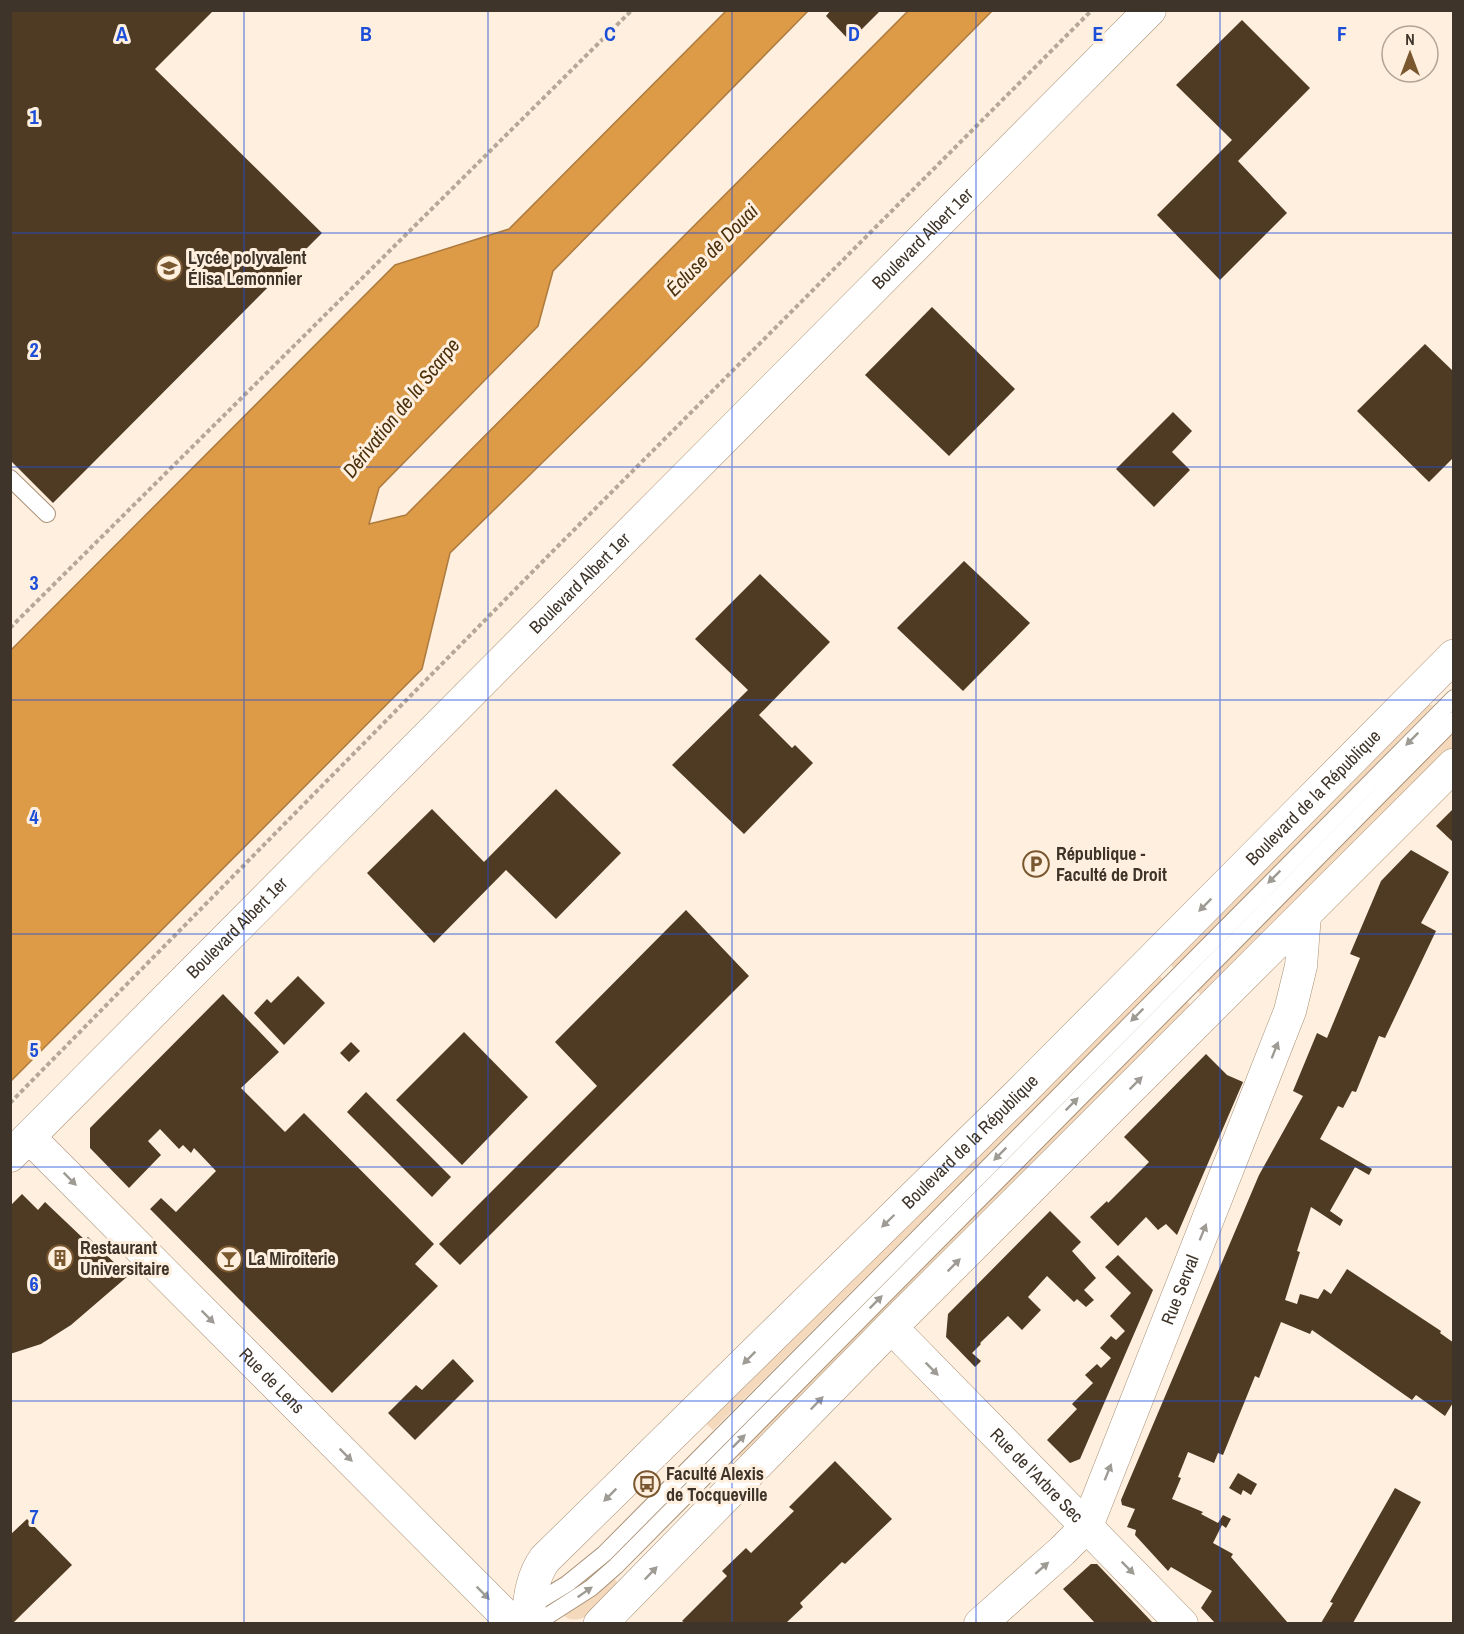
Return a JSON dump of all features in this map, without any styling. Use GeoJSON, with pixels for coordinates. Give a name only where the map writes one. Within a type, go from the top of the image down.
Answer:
{"type":"FeatureCollection","features":[{"type":"Feature","properties":{"kind":"main road","name":"Boulevard de la République"},"geometry":{"type":"LineString","coordinates":[[520,1620],[535,1577],[545,1559],[1450,676]]}},
{"type":"Feature","properties":{"kind":"main road"},"geometry":{"type":"LineString","coordinates":[[600,1623],[891,1327],[1454,765]]}},
{"type":"Feature","properties":{"kind":"street","name":"Boulevard Albert 1er"},"geometry":{"type":"LineString","coordinates":[[20,1147],[1150,10]]}},
{"type":"Feature","properties":{"kind":"street","name":"Rue Serval"},"geometry":{"type":"LineString","coordinates":[[980,1623],[1087,1526],[1290,1011],[1301,966],[1305,915]]}},
{"type":"Feature","properties":{"kind":"street","name":"Rue de Lens"},"geometry":{"type":"LineString","coordinates":[[20,1147],[520,1620]]}},
{"type":"Feature","properties":{"kind":"street","name":"Rue de l'Arbre Sec"},"geometry":{"type":"LineString","coordinates":[[891,1327],[1182,1623]]}},
{"type":"Feature","properties":{"kind":"lane"},"geometry":{"type":"LineString","coordinates":[[10,478],[47,514]]}},
{"type":"Feature","properties":{"kind":"lane"},"geometry":{"type":"LineString","coordinates":[[520,1620],[591,1588],[616,1566],[1454,720]]}},
{"type":"Feature","properties":{"kind":"path"},"geometry":{"type":"LineString","coordinates":[[10,628],[632,10]]}},
{"type":"Feature","properties":{"kind":"path"},"geometry":{"type":"LineString","coordinates":[[10,1103],[552,552],[1092,10]]}},
{"type":"Feature","properties":{"kind":"shaded area"},"geometry":{"type":"Polygon","coordinates":[[[1424,705],[1434,705],[1174,968],[1164,959],[1424,705]]]}},
{"type":"Feature","properties":{"kind":"shaded area"},"geometry":{"type":"Polygon","coordinates":[[[1453,732],[1453,753],[1207,1000],[1196,990],[1453,732]]]}},
{"type":"Feature","properties":{"kind":"shaded area"},"geometry":{"type":"Polygon","coordinates":[[[1152,968],[1163,979],[713,1430],[701,1419],[1152,968]]]}},
{"type":"Feature","properties":{"kind":"shaded area"},"geometry":{"type":"Polygon","coordinates":[[[1186,1001],[1195,1009],[747,1463],[736,1453],[1186,1001]]]}},
{"type":"Feature","properties":{"kind":"shaded area"},"geometry":{"type":"Polygon","coordinates":[[[613,1578],[624,1588],[604,1605],[579,1619],[564,1616],[583,1603],[613,1578]]]}},
{"type":"Feature","properties":{"kind":"water"},"geometry":{"type":"Polygon","coordinates":[[[726,11],[808,11],[553,271],[538,326],[379,488],[369,524],[406,515],[908,11],[992,11],[641,366],[450,553],[422,669],[11,1081],[11,650],[395,265],[509,229],[726,11]]]}},
{"type":"Feature","properties":{"kind":"building"},"geometry":{"type":"Polygon","coordinates":[[[10,10],[214,10],[155,69],[322,233],[53,503],[10,460],[10,10]]]}},
{"type":"Feature","properties":{"kind":"building"},"geometry":{"type":"Polygon","coordinates":[[[831,10],[881,10],[850,41],[826,16],[831,10]]]}},
{"type":"Feature","properties":{"kind":"building"},"geometry":{"type":"Polygon","coordinates":[[[1242,20],[1310,88],[1238,161],[1287,213],[1220,280],[1157,215],[1232,140],[1176,85],[1242,20]]]}},
{"type":"Feature","properties":{"kind":"building"},"geometry":{"type":"Polygon","coordinates":[[[932,307],[1015,389],[949,456],[865,375],[932,307]]]}},
{"type":"Feature","properties":{"kind":"building"},"geometry":{"type":"Polygon","coordinates":[[[1425,344],[1454,372],[1454,457],[1429,482],[1357,411],[1425,344]]]}},
{"type":"Feature","properties":{"kind":"building"},"geometry":{"type":"Polygon","coordinates":[[[1173,412],[1192,431],[1172,452],[1190,470],[1154,507],[1116,469],[1173,412]]]}},
{"type":"Feature","properties":{"kind":"building"},"geometry":{"type":"Polygon","coordinates":[[[964,561],[1030,623],[963,691],[897,628],[964,561]]]}},
{"type":"Feature","properties":{"kind":"building"},"geometry":{"type":"Polygon","coordinates":[[[760,574],[830,642],[759,715],[792,748],[795,745],[813,763],[744,834],[672,765],[748,690],[695,639],[760,574]]]}},
{"type":"Feature","properties":{"kind":"building"},"geometry":{"type":"Polygon","coordinates":[[[556,789],[621,853],[556,919],[506,870],[434,943],[367,873],[432,809],[484,862],[556,789]]]}},
{"type":"Feature","properties":{"kind":"building"},"geometry":{"type":"Polygon","coordinates":[[[1454,808],[1454,843],[1436,826],[1454,808]]]}},
{"type":"Feature","properties":{"kind":"building"},"geometry":{"type":"Polygon","coordinates":[[[1411,850],[1449,872],[1421,923],[1436,931],[1385,1038],[1379,1036],[1356,1092],[1352,1091],[1343,1108],[1338,1106],[1320,1139],[1372,1169],[1369,1175],[1355,1167],[1330,1211],[1343,1220],[1340,1226],[1311,1207],[1285,1300],[1297,1304],[1300,1294],[1318,1299],[1324,1289],[1331,1294],[1347,1269],[1441,1331],[1440,1333],[1454,1343],[1454,1401],[1445,1416],[1416,1395],[1412,1400],[1312,1330],[1310,1334],[1281,1322],[1259,1378],[1255,1376],[1223,1455],[1218,1453],[1214,1463],[1188,1452],[1172,1499],[1203,1512],[1201,1514],[1218,1523],[1223,1515],[1231,1519],[1226,1528],[1222,1525],[1213,1543],[1233,1554],[1231,1557],[1288,1623],[1215,1623],[1201,1608],[1212,1591],[1171,1567],[1168,1571],[1135,1535],[1136,1530],[1127,1527],[1135,1509],[1122,1505],[1121,1500],[1259,1175],[1303,1096],[1293,1091],[1317,1033],[1327,1038],[1360,958],[1350,954],[1381,881],[1411,850]]]}},
{"type":"Feature","properties":{"kind":"building"},"geometry":{"type":"Polygon","coordinates":[[[686,910],[749,976],[460,1265],[439,1244],[597,1086],[555,1042],[686,910]]]}},
{"type":"Feature","properties":{"kind":"building"},"geometry":{"type":"Polygon","coordinates":[[[298,976],[325,1003],[284,1045],[254,1013],[267,999],[271,1003],[298,976]]]}},
{"type":"Feature","properties":{"kind":"building"},"geometry":{"type":"Polygon","coordinates":[[[223,994],[279,1052],[241,1088],[285,1132],[304,1113],[434,1244],[415,1264],[438,1286],[332,1393],[150,1209],[161,1198],[176,1212],[216,1171],[197,1151],[194,1148],[191,1153],[183,1145],[179,1149],[160,1129],[148,1141],[161,1155],[129,1188],[90,1148],[90,1128],[223,994]]]}},
{"type":"Feature","properties":{"kind":"building"},"geometry":{"type":"Polygon","coordinates":[[[464,1032],[528,1097],[462,1165],[396,1100],[464,1032]]]}},
{"type":"Feature","properties":{"kind":"building"},"geometry":{"type":"Polygon","coordinates":[[[351,1042],[360,1051],[349,1062],[340,1053],[351,1042]]]}},
{"type":"Feature","properties":{"kind":"building"},"geometry":{"type":"Polygon","coordinates":[[[1206,1054],[1227,1075],[1243,1082],[1177,1235],[1166,1224],[1158,1230],[1146,1217],[1118,1246],[1090,1217],[1107,1201],[1108,1203],[1149,1162],[1124,1137],[1206,1054]]]}},
{"type":"Feature","properties":{"kind":"building"},"geometry":{"type":"Polygon","coordinates":[[[366,1092],[451,1177],[432,1197],[347,1112],[366,1092]]]}},
{"type":"Feature","properties":{"kind":"building","name":"Restaurant Universitaire"},"geometry":{"type":"Polygon","coordinates":[[[22,1194],[38,1210],[45,1202],[85,1240],[88,1237],[128,1276],[71,1325],[41,1344],[10,1354],[10,1206],[22,1194]]]}},
{"type":"Feature","properties":{"kind":"building"},"geometry":{"type":"Polygon","coordinates":[[[1050,1211],[1081,1242],[1072,1251],[1096,1278],[1084,1290],[1094,1300],[1086,1307],[1077,1299],[1074,1302],[1047,1276],[1028,1297],[1041,1310],[1022,1330],[1008,1316],[972,1353],[981,1361],[975,1367],[946,1337],[948,1314],[1050,1211]]]}},
{"type":"Feature","properties":{"kind":"building"},"geometry":{"type":"Polygon","coordinates":[[[1118,1255],[1153,1290],[1080,1459],[1070,1463],[1047,1440],[1077,1409],[1072,1404],[1093,1383],[1085,1375],[1097,1364],[1101,1368],[1111,1358],[1100,1348],[1111,1336],[1116,1340],[1125,1331],[1110,1316],[1131,1293],[1105,1267],[1118,1255]]]}},
{"type":"Feature","properties":{"kind":"building"},"geometry":{"type":"Polygon","coordinates":[[[453,1359],[474,1381],[415,1440],[388,1413],[416,1385],[422,1390],[453,1359]]]}},
{"type":"Feature","properties":{"kind":"building"},"geometry":{"type":"Polygon","coordinates":[[[835,1461],[892,1519],[845,1564],[842,1562],[800,1603],[803,1607],[786,1623],[685,1623],[682,1621],[727,1576],[722,1571],[746,1548],[751,1553],[794,1511],[789,1507],[835,1461]]]}},
{"type":"Feature","properties":{"kind":"building"},"geometry":{"type":"Polygon","coordinates":[[[1238,1473],[1257,1484],[1251,1495],[1243,1490],[1241,1495],[1229,1488],[1238,1473]]]}},
{"type":"Feature","properties":{"kind":"building"},"geometry":{"type":"Polygon","coordinates":[[[1395,1488],[1421,1502],[1353,1623],[1321,1623],[1333,1603],[1330,1602],[1395,1488]]]}},
{"type":"Feature","properties":{"kind":"building"},"geometry":{"type":"Polygon","coordinates":[[[27,1519],[72,1565],[13,1623],[10,1623],[10,1535],[27,1519]]]}},
{"type":"Feature","properties":{"kind":"building"},"geometry":{"type":"Polygon","coordinates":[[[1091,1564],[1097,1564],[1153,1623],[1095,1623],[1063,1589],[1091,1564]]]}},
{"type":"Feature","properties":{"kind":"place","name":"Lycée polyvalent Élisa Lemonnier"},"geometry":{"type":"Point","coordinates":[169,268]}},
{"type":"Feature","properties":{"kind":"place","name":"République - Faculté de Droit"},"geometry":{"type":"Point","coordinates":[1036,864]}},
{"type":"Feature","properties":{"kind":"place","name":"Restaurant Universitaire"},"geometry":{"type":"Point","coordinates":[60,1258]}},
{"type":"Feature","properties":{"kind":"place","name":"La Miroiterie"},"geometry":{"type":"Point","coordinates":[229,1259]}},
{"type":"Feature","properties":{"kind":"place","name":"Faculté Alexis de Tocqueville"},"geometry":{"type":"Point","coordinates":[647,1484]}},
{"type":"Feature","properties":{"kind":"water label","name":"Écluse de Douai"},"geometry":{"type":"Point","coordinates":[712,250]}},
{"type":"Feature","properties":{"kind":"water label","name":"Dérivation de la Scarpe"},"geometry":{"type":"Point","coordinates":[401,408]}}]}
